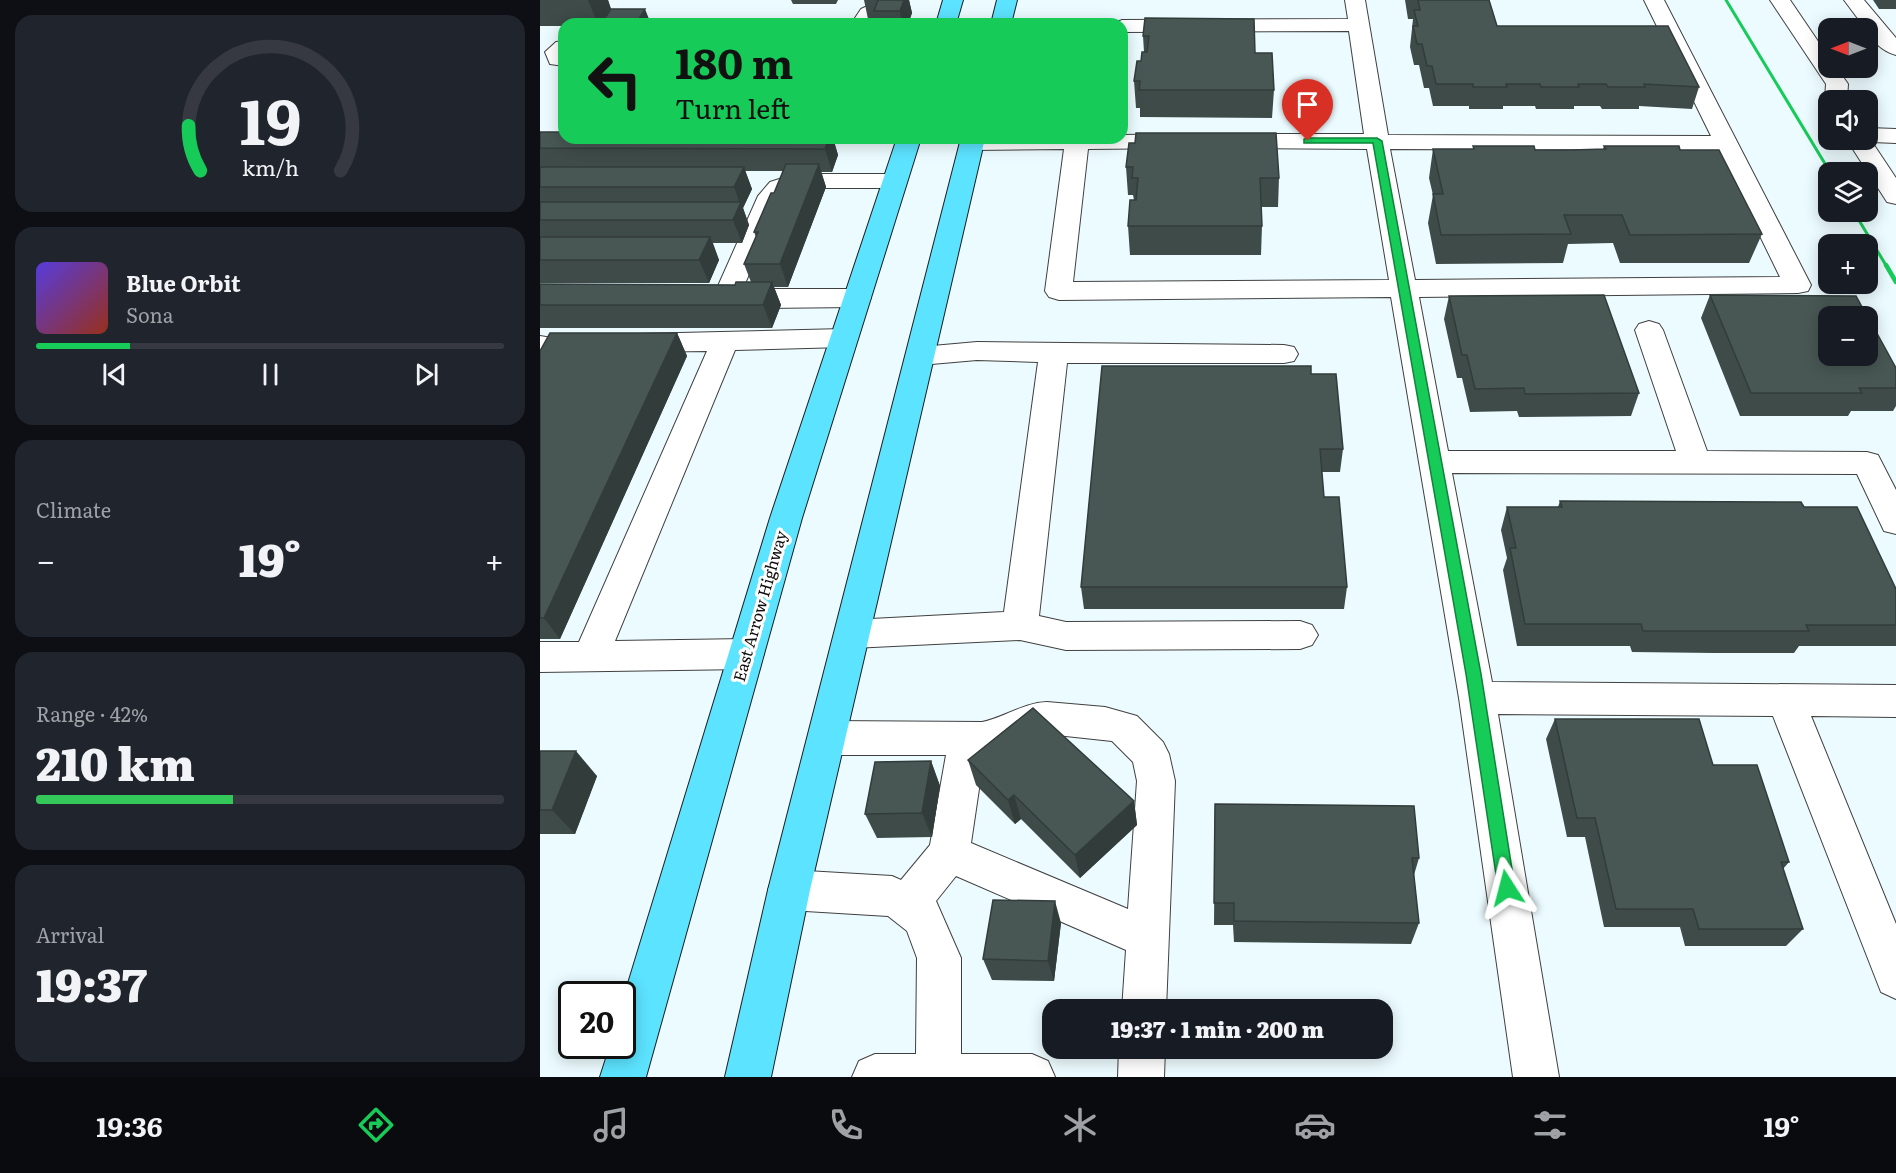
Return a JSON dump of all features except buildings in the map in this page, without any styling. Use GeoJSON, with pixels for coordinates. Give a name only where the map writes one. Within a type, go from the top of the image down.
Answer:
{"type":"FeatureCollection","features":[{"type":"Feature","properties":{"kind":"main road"},"geometry":{"type":"LineString","coordinates":[[948,18],[953,0]]}},
{"type":"Feature","properties":{"kind":"main road"},"geometry":{"type":"LineString","coordinates":[[1002,18],[1007,0]]}},
{"type":"Feature","properties":{"kind":"main road","name":"East Arrow Highway"},"geometry":{"type":"LineString","coordinates":[[623,1077],[786,518],[907,144]]}},
{"type":"Feature","properties":{"kind":"main road"},"geometry":{"type":"LineString","coordinates":[[747,1077],[789,890],[971,144]]}},
{"type":"Feature","properties":{"kind":"street"},"geometry":{"type":"LineString","coordinates":[[865,18],[868,13],[897,0]]}},
{"type":"Feature","properties":{"kind":"street"},"geometry":{"type":"LineString","coordinates":[[1355,0],[1377,141],[1477,698],[1536,1077]]}},
{"type":"Feature","properties":{"kind":"street"},"geometry":{"type":"LineString","coordinates":[[1076,144],[1059,291],[1798,285],[1654,0]]}},
{"type":"Feature","properties":{"kind":"street"},"geometry":{"type":"LineString","coordinates":[[1780,0],[1837,84],[1837,90]]}},
{"type":"Feature","properties":{"kind":"street"},"geometry":{"type":"LineString","coordinates":[[1854,0],[1882,37],[1896,49]]}},
{"type":"Feature","properties":{"kind":"street"},"geometry":{"type":"LineString","coordinates":[[1128,26],[1359,25]]}},
{"type":"Feature","properties":{"kind":"street"},"geometry":{"type":"LineString","coordinates":[[1878,135],[1896,136]]}},
{"type":"Feature","properties":{"kind":"street"},"geometry":{"type":"LineString","coordinates":[[1128,140],[1726,143]]}},
{"type":"Feature","properties":{"kind":"street"},"geometry":{"type":"LineString","coordinates":[[1865,150],[1896,197]]}},
{"type":"Feature","properties":{"kind":"street"},"geometry":{"type":"LineString","coordinates":[[749,181],[895,181]]}},
{"type":"Feature","properties":{"kind":"street"},"geometry":{"type":"LineString","coordinates":[[795,181],[779,188],[770,196],[732,286],[724,295],[755,299],[857,298]]}},
{"type":"Feature","properties":{"kind":"street"},"geometry":{"type":"LineString","coordinates":[[1649,330],[1696,463]]}},
{"type":"Feature","properties":{"kind":"street"},"geometry":{"type":"LineString","coordinates":[[611,343],[844,338]]}},
{"type":"Feature","properties":{"kind":"street"},"geometry":{"type":"LineString","coordinates":[[591,656],[725,340]]}},
{"type":"Feature","properties":{"kind":"street"},"geometry":{"type":"LineString","coordinates":[[920,355],[977,351],[1284,354]]}},
{"type":"Feature","properties":{"kind":"street"},"geometry":{"type":"LineString","coordinates":[[1020,626],[1054,353]]}},
{"type":"Feature","properties":{"kind":"street"},"geometry":{"type":"LineString","coordinates":[[1436,462],[1867,463],[1896,522]]}},
{"type":"Feature","properties":{"kind":"street"},"geometry":{"type":"LineString","coordinates":[[852,634],[1020,626],[1066,636],[1300,635]]}},
{"type":"Feature","properties":{"kind":"street"},"geometry":{"type":"LineString","coordinates":[[540,657],[746,654]]}},
{"type":"Feature","properties":{"kind":"street"},"geometry":{"type":"LineString","coordinates":[[1477,698],[1896,701]]}},
{"type":"Feature","properties":{"kind":"street"},"geometry":{"type":"LineString","coordinates":[[1786,701],[1896,977]]}},
{"type":"Feature","properties":{"kind":"street"},"geometry":{"type":"LineString","coordinates":[[827,738],[982,739],[1008,733],[1031,719],[1047,718],[1105,723],[1124,728],[1150,754],[1156,781],[1145,999]]}},
{"type":"Feature","properties":{"kind":"street"},"geometry":{"type":"LineString","coordinates":[[908,904],[949,853],[968,739]]}},
{"type":"Feature","properties":{"kind":"street"},"geometry":{"type":"LineString","coordinates":[[949,853],[1148,938]]}},
{"type":"Feature","properties":{"kind":"street"},"geometry":{"type":"LineString","coordinates":[[789,890],[892,896],[908,904],[923,917],[939,958],[938,1076]]}},
{"type":"Feature","properties":{"kind":"street"},"geometry":{"type":"LineString","coordinates":[[1141,1077],[1142,1059]]}},
{"type":"Feature","properties":{"kind":"street"},"geometry":{"type":"LineString","coordinates":[[875,1077],[1032,1077]]}},
{"type":"Feature","properties":{"kind":"railway"},"geometry":{"type":"LineString","coordinates":[[1726,0],[1824,162]]}},
{"type":"Feature","properties":{"kind":"railway"},"geometry":{"type":"LineString","coordinates":[[1860,222],[1887,267]]}},
{"type":"Feature","properties":{"kind":"railway"},"geometry":{"type":"LineString","coordinates":[[1886,265],[1896,282]]}},
{"type":"Feature","properties":{"kind":"route"},"geometry":{"type":"LineString","coordinates":[[1308,141],[1377,141],[1473,674],[1507,888]]}}]}
